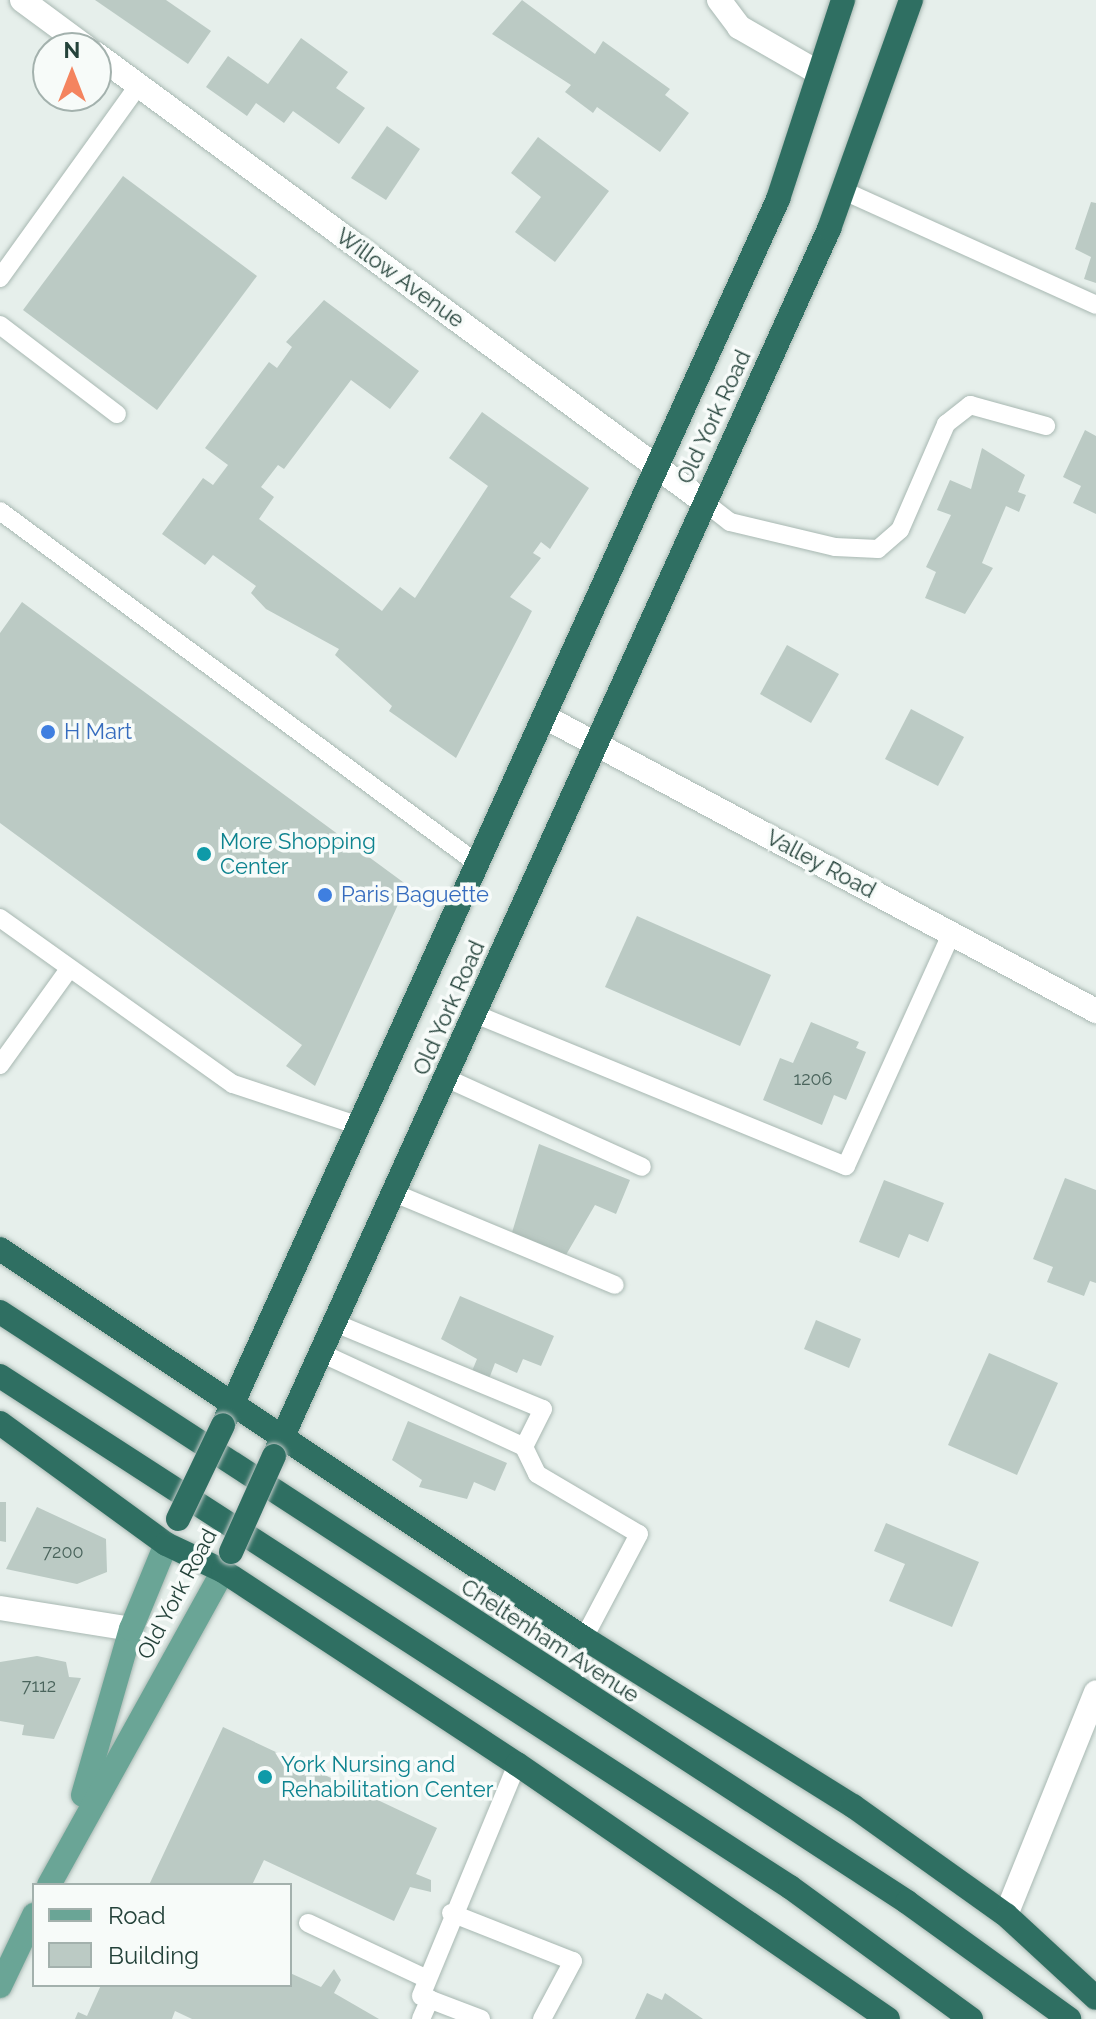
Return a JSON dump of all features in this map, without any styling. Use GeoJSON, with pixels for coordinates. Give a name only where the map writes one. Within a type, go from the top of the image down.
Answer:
{"type":"FeatureCollection","features":[{"type":"Feature","properties":{"kind":"highway","name":"Old York Road"},"geometry":{"type":"LineString","coordinates":[[166,1544],[228,1415],[778,199],[843,0]]}},
{"type":"Feature","properties":{"kind":"highway","name":"Old York Road"},"geometry":{"type":"LineString","coordinates":[[227,1562],[844,191],[911,0]]}},
{"type":"Feature","properties":{"kind":"highway"},"geometry":{"type":"LineString","coordinates":[[0,1249],[228,1415],[853,1806],[1006,1915],[1096,1998]]}},
{"type":"Feature","properties":{"kind":"highway","name":"Cheltenham Avenue"},"geometry":{"type":"LineString","coordinates":[[0,1312],[907,1902],[1069,2019]]}},
{"type":"Feature","properties":{"kind":"highway"},"geometry":{"type":"LineString","coordinates":[[0,1376],[790,1887],[971,2019]]}},
{"type":"Feature","properties":{"kind":"highway"},"geometry":{"type":"LineString","coordinates":[[0,1423],[166,1544],[227,1562],[888,2019]]}},
{"type":"Feature","properties":{"kind":"main road","name":"Old York Road"},"geometry":{"type":"LineString","coordinates":[[69,1843],[131,1629],[166,1544]]}},
{"type":"Feature","properties":{"kind":"main road","name":"Old York Road"},"geometry":{"type":"LineString","coordinates":[[50,1883],[69,1843],[227,1562]]}},
{"type":"Feature","properties":{"kind":"main road"},"geometry":{"type":"LineString","coordinates":[[0,1986],[32,1919]]}},
{"type":"Feature","properties":{"kind":"street"},"geometry":{"type":"LineString","coordinates":[[22,0],[65,32]]}},
{"type":"Feature","properties":{"kind":"street"},"geometry":{"type":"LineString","coordinates":[[719,0],[739,27],[819,73]]}},
{"type":"Feature","properties":{"kind":"street","name":"Willow Avenue"},"geometry":{"type":"LineString","coordinates":[[112,66],[703,501]]}},
{"type":"Feature","properties":{"kind":"street","name":"Valley Road"},"geometry":{"type":"LineString","coordinates":[[545,717],[1096,1011]]}},
{"type":"Feature","properties":{"kind":"street"},"geometry":{"type":"LineString","coordinates":[[0,1608],[131,1629]]}},
{"type":"Feature","properties":{"kind":"street"},"geometry":{"type":"LineString","coordinates":[[1006,1915],[1096,1692]]}},
{"type":"Feature","properties":{"kind":"lane"},"geometry":{"type":"LineString","coordinates":[[0,278],[138,86]]}},
{"type":"Feature","properties":{"kind":"lane"},"geometry":{"type":"LineString","coordinates":[[844,191],[1096,305]]}},
{"type":"Feature","properties":{"kind":"lane"},"geometry":{"type":"LineString","coordinates":[[0,325],[117,414]]}},
{"type":"Feature","properties":{"kind":"lane"},"geometry":{"type":"LineString","coordinates":[[703,501],[730,522],[835,547],[878,549],[900,530],[946,424],[970,405],[1046,426]]}},
{"type":"Feature","properties":{"kind":"lane"},"geometry":{"type":"LineString","coordinates":[[3,519],[478,864]]}},
{"type":"Feature","properties":{"kind":"lane"},"geometry":{"type":"LineString","coordinates":[[0,918],[233,1084],[359,1126]]}},
{"type":"Feature","properties":{"kind":"lane"},"geometry":{"type":"LineString","coordinates":[[475,1014],[846,1166],[951,934]]}},
{"type":"Feature","properties":{"kind":"lane"},"geometry":{"type":"LineString","coordinates":[[0,1065],[69,969]]}},
{"type":"Feature","properties":{"kind":"lane"},"geometry":{"type":"LineString","coordinates":[[446,1078],[642,1167]]}},
{"type":"Feature","properties":{"kind":"lane"},"geometry":{"type":"LineString","coordinates":[[394,1193],[615,1285]]}},
{"type":"Feature","properties":{"kind":"lane"},"geometry":{"type":"LineString","coordinates":[[335,1323],[543,1409],[524,1447]]}},
{"type":"Feature","properties":{"kind":"lane"},"geometry":{"type":"LineString","coordinates":[[321,1353],[524,1447],[537,1474],[639,1534],[584,1638]]}},
{"type":"Feature","properties":{"kind":"lane"},"geometry":{"type":"LineString","coordinates":[[481,2019],[421,1996],[451,1913],[517,1764]]}},
{"type":"Feature","properties":{"kind":"lane"},"geometry":{"type":"LineString","coordinates":[[451,1913],[573,1961],[542,2019]]}},
{"type":"Feature","properties":{"kind":"lane"},"geometry":{"type":"LineString","coordinates":[[308,1923],[427,1979]]}},
{"type":"Feature","properties":{"kind":"lane"},"geometry":{"type":"LineString","coordinates":[[421,2019],[430,1999]]}},
{"type":"Feature","properties":{"kind":"building"},"geometry":{"type":"Polygon","coordinates":[[[95,0],[166,0],[211,31],[188,64],[95,0]]]}},
{"type":"Feature","properties":{"kind":"building"},"geometry":{"type":"Polygon","coordinates":[[[522,0],[595,54],[603,41],[670,89],[665,95],[689,113],[660,152],[597,107],[593,113],[565,92],[571,85],[492,34],[522,0]]]}},
{"type":"Feature","properties":{"kind":"building"},"geometry":{"type":"Polygon","coordinates":[[[301,38],[348,72],[336,88],[365,108],[339,144],[293,111],[284,123],[256,103],[247,116],[206,87],[228,56],[268,84],[301,38]]]}},
{"type":"Feature","properties":{"kind":"building"},"geometry":{"type":"Polygon","coordinates":[[[387,126],[420,149],[386,200],[351,178],[387,126]]]}},
{"type":"Feature","properties":{"kind":"building"},"geometry":{"type":"Polygon","coordinates":[[[538,137],[609,191],[555,262],[515,232],[541,197],[511,173],[538,137]]]}},
{"type":"Feature","properties":{"kind":"building"},"geometry":{"type":"Polygon","coordinates":[[[123,176],[257,276],[157,410],[23,310],[123,176]]]}},
{"type":"Feature","properties":{"kind":"building"},"geometry":{"type":"Polygon","coordinates":[[[1091,202],[1096,203],[1096,283],[1084,279],[1091,257],[1075,249],[1091,202]]]}},
{"type":"Feature","properties":{"kind":"building"},"geometry":{"type":"Polygon","coordinates":[[[324,300],[419,371],[390,409],[351,380],[284,469],[278,465],[261,487],[274,497],[259,519],[382,611],[400,587],[415,598],[488,486],[449,458],[482,412],[589,488],[550,549],[541,542],[533,553],[541,558],[510,597],[532,611],[456,758],[389,711],[392,706],[335,655],[339,649],[266,609],[251,593],[256,586],[213,555],[205,565],[162,534],[203,478],[213,485],[228,465],[205,448],[269,362],[277,368],[292,347],[286,342],[324,300]]]}},
{"type":"Feature","properties":{"kind":"building"},"geometry":{"type":"Polygon","coordinates":[[[1085,430],[1096,436],[1096,514],[1073,503],[1081,486],[1063,477],[1085,430]]]}},
{"type":"Feature","properties":{"kind":"building"},"geometry":{"type":"Polygon","coordinates":[[[982,448],[1025,475],[1018,492],[1026,495],[1019,512],[1006,506],[982,563],[993,568],[965,614],[925,598],[936,572],[926,567],[951,515],[937,510],[950,480],[971,489],[982,448]]]}},
{"type":"Feature","properties":{"kind":"building","name":"More Shopping Center"},"geometry":{"type":"Polygon","coordinates":[[[22,602],[407,885],[315,1086],[286,1066],[302,1045],[0,823],[0,633],[22,602]]]}},
{"type":"Feature","properties":{"kind":"building"},"geometry":{"type":"Polygon","coordinates":[[[787,645],[839,674],[811,723],[760,694],[787,645]]]}},
{"type":"Feature","properties":{"kind":"building"},"geometry":{"type":"Polygon","coordinates":[[[911,709],[964,737],[938,786],[885,759],[911,709]]]}},
{"type":"Feature","properties":{"kind":"building"},"geometry":{"type":"Polygon","coordinates":[[[637,916],[771,975],[740,1046],[605,987],[637,916]]]}},
{"type":"Feature","properties":{"kind":"building"},"geometry":{"type":"Polygon","coordinates":[[[811,1022],[859,1042],[856,1048],[866,1052],[846,1100],[834,1095],[822,1125],[763,1100],[780,1058],[793,1063],[811,1022]]]}},
{"type":"Feature","properties":{"kind":"building"},"geometry":{"type":"Polygon","coordinates":[[[539,1144],[630,1180],[616,1214],[595,1205],[563,1260],[510,1239],[539,1144]]]}},
{"type":"Feature","properties":{"kind":"building"},"geometry":{"type":"Polygon","coordinates":[[[1065,1178],[1096,1190],[1096,1283],[1090,1281],[1084,1296],[1047,1282],[1053,1267],[1033,1259],[1065,1178]]]}},
{"type":"Feature","properties":{"kind":"building"},"geometry":{"type":"Polygon","coordinates":[[[884,1180],[944,1203],[928,1242],[909,1234],[899,1258],[859,1242],[884,1180]]]}},
{"type":"Feature","properties":{"kind":"building"},"geometry":{"type":"Polygon","coordinates":[[[460,1296],[554,1336],[541,1366],[523,1359],[517,1373],[495,1363],[489,1379],[472,1371],[477,1359],[441,1339],[460,1296]]]}},
{"type":"Feature","properties":{"kind":"building"},"geometry":{"type":"Polygon","coordinates":[[[816,1320],[861,1339],[849,1368],[804,1349],[816,1320]]]}},
{"type":"Feature","properties":{"kind":"building"},"geometry":{"type":"Polygon","coordinates":[[[989,1353],[1058,1383],[1017,1475],[948,1445],[989,1353]]]}},
{"type":"Feature","properties":{"kind":"building"},"geometry":{"type":"Polygon","coordinates":[[[408,1421],[507,1463],[495,1491],[474,1482],[467,1499],[419,1487],[422,1480],[392,1460],[408,1421]]]}},
{"type":"Feature","properties":{"kind":"building"},"geometry":{"type":"Polygon","coordinates":[[[0,1502],[6,1502],[6,1542],[0,1541],[0,1502]]]}},
{"type":"Feature","properties":{"kind":"building"},"geometry":{"type":"Polygon","coordinates":[[[37,1507],[106,1539],[107,1572],[77,1584],[6,1569],[37,1507]]]}},
{"type":"Feature","properties":{"kind":"building"},"geometry":{"type":"Polygon","coordinates":[[[886,1523],[979,1562],[952,1627],[889,1601],[905,1564],[874,1551],[886,1523]]]}},
{"type":"Feature","properties":{"kind":"building"},"geometry":{"type":"Polygon","coordinates":[[[37,1656],[66,1662],[69,1677],[81,1678],[54,1739],[22,1735],[24,1725],[0,1721],[0,1662],[37,1656]]]}},
{"type":"Feature","properties":{"kind":"building","name":"York Nursing and Rehabilitation Center"},"geometry":{"type":"Polygon","coordinates":[[[223,1727],[437,1828],[416,1874],[431,1880],[431,1892],[410,1887],[394,1921],[264,1860],[253,1883],[150,1883],[223,1727]]]}},
{"type":"Feature","properties":{"kind":"building"},"geometry":{"type":"Polygon","coordinates":[[[334,1969],[341,1980],[334,1993],[379,2019],[192,2019],[175,2011],[172,2019],[75,2019],[78,2012],[87,2016],[100,1987],[292,1987],[292,1974],[321,1987],[334,1969]]]}},
{"type":"Feature","properties":{"kind":"building"},"geometry":{"type":"Polygon","coordinates":[[[647,1993],[662,2000],[665,1993],[703,2019],[635,2019],[647,1993]]]}},
{"type":"Feature","properties":{"kind":"place","name":"H Mart"},"geometry":{"type":"Point","coordinates":[48,732]}},
{"type":"Feature","properties":{"kind":"place","name":"More Shopping Center"},"geometry":{"type":"Point","coordinates":[204,854]}},
{"type":"Feature","properties":{"kind":"place","name":"Paris Baguette"},"geometry":{"type":"Point","coordinates":[325,895]}},
{"type":"Feature","properties":{"kind":"place","name":"York Nursing and Rehabilitation Center"},"geometry":{"type":"Point","coordinates":[265,1777]}}]}
